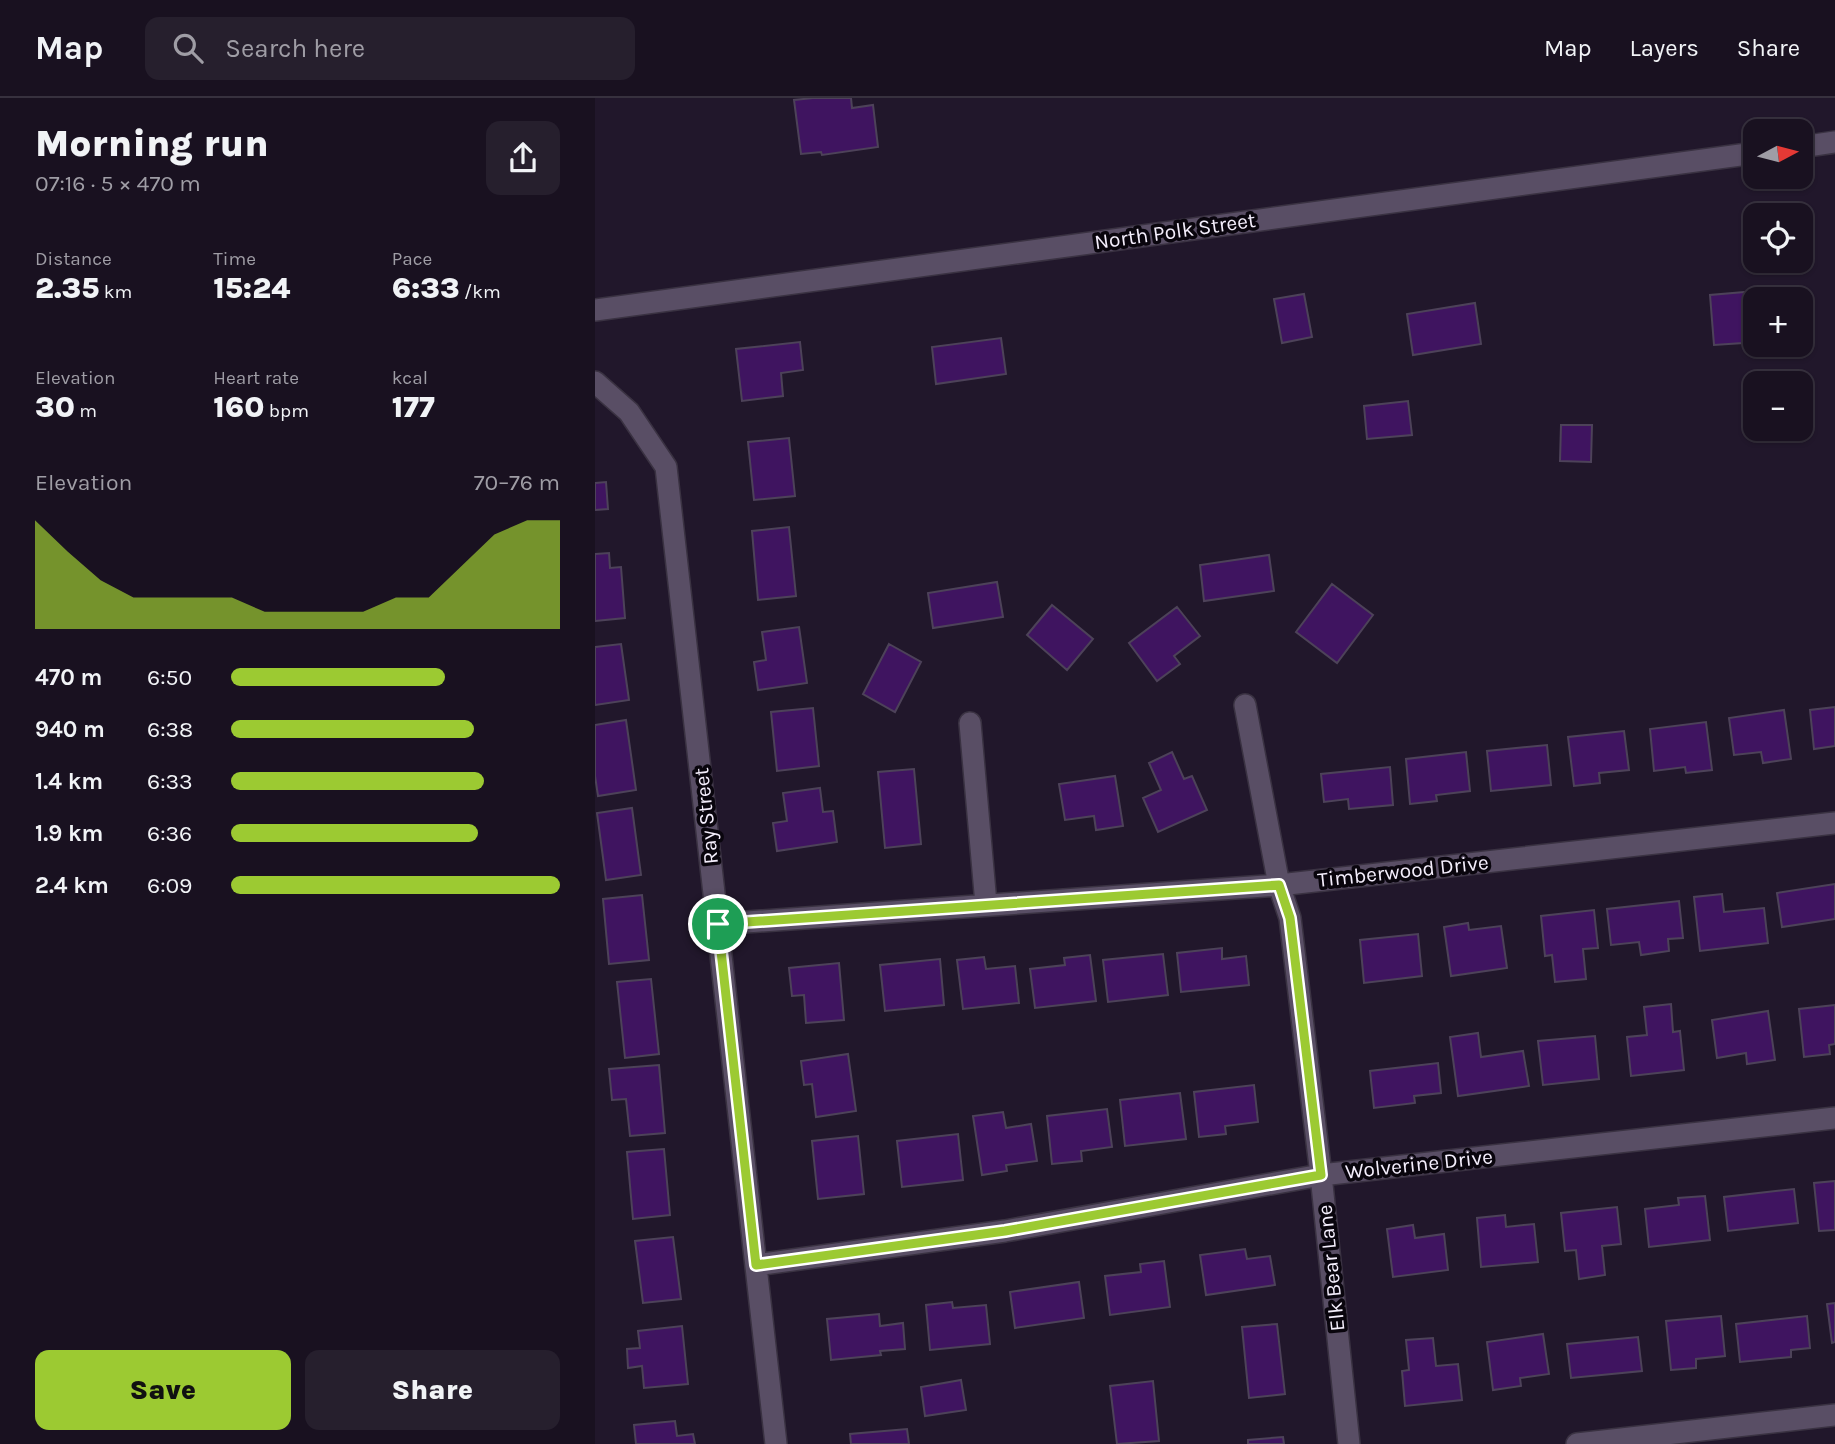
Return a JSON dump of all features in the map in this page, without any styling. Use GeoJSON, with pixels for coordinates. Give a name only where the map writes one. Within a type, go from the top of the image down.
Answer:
{"type":"FeatureCollection","features":[{"type":"Feature","properties":{"kind":"street"},"geometry":{"type":"LineString","coordinates":[[1813,145],[1835,142]]}},
{"type":"Feature","properties":{"kind":"street","name":"North Polk Street"},"geometry":{"type":"LineString","coordinates":[[595,310],[1743,155]]}},
{"type":"Feature","properties":{"kind":"street","name":"Ray Street"},"geometry":{"type":"LineString","coordinates":[[595,382],[629,412],[666,467],[776,1444]]}},
{"type":"Feature","properties":{"kind":"street","name":"Elk Bear Lane"},"geometry":{"type":"LineString","coordinates":[[1245,705],[1279,885],[1290,918],[1321,1175],[1349,1444]]}},
{"type":"Feature","properties":{"kind":"street"},"geometry":{"type":"LineString","coordinates":[[970,723],[986,904]]}},
{"type":"Feature","properties":{"kind":"street","name":"Timberwood Drive"},"geometry":{"type":"LineString","coordinates":[[718,924],[1279,885],[1835,823]]}},
{"type":"Feature","properties":{"kind":"street","name":"Wolverine Drive"},"geometry":{"type":"LineString","coordinates":[[756,1265],[1005,1231],[1321,1175],[1835,1118]]}},
{"type":"Feature","properties":{"kind":"street"},"geometry":{"type":"LineString","coordinates":[[1577,1444],[1835,1415]]}},
{"type":"Feature","properties":{"kind":"building"},"geometry":{"type":"Polygon","coordinates":[[[851,98],[852,108],[873,105],[878,147],[822,155],[821,152],[801,154],[794,100],[851,98]]]}},
{"type":"Feature","properties":{"kind":"building"},"geometry":{"type":"Polygon","coordinates":[[[1743,292],[1743,343],[1714,345],[1710,295],[1743,292]]]}},
{"type":"Feature","properties":{"kind":"building"},"geometry":{"type":"Polygon","coordinates":[[[1304,294],[1312,337],[1282,343],[1274,299],[1304,294]]]}},
{"type":"Feature","properties":{"kind":"building"},"geometry":{"type":"Polygon","coordinates":[[[1475,303],[1481,344],[1413,355],[1407,314],[1475,303]]]}},
{"type":"Feature","properties":{"kind":"building"},"geometry":{"type":"Polygon","coordinates":[[[1001,338],[1006,374],[936,384],[932,347],[1001,338]]]}},
{"type":"Feature","properties":{"kind":"building"},"geometry":{"type":"Polygon","coordinates":[[[800,342],[803,370],[781,373],[783,396],[742,401],[736,349],[800,342]]]}},
{"type":"Feature","properties":{"kind":"building"},"geometry":{"type":"Polygon","coordinates":[[[1408,401],[1412,435],[1367,439],[1364,406],[1408,401]]]}},
{"type":"Feature","properties":{"kind":"building"},"geometry":{"type":"Polygon","coordinates":[[[1561,425],[1592,425],[1591,462],[1560,461],[1561,425]]]}},
{"type":"Feature","properties":{"kind":"building"},"geometry":{"type":"Polygon","coordinates":[[[789,438],[795,496],[754,500],[748,442],[789,438]]]}},
{"type":"Feature","properties":{"kind":"building"},"geometry":{"type":"Polygon","coordinates":[[[606,482],[608,509],[595,510],[595,483],[606,482]]]}},
{"type":"Feature","properties":{"kind":"building"},"geometry":{"type":"Polygon","coordinates":[[[789,527],[796,596],[758,600],[752,531],[789,527]]]}},
{"type":"Feature","properties":{"kind":"building"},"geometry":{"type":"Polygon","coordinates":[[[609,553],[610,568],[621,567],[625,618],[595,621],[595,554],[609,553]]]}},
{"type":"Feature","properties":{"kind":"building"},"geometry":{"type":"Polygon","coordinates":[[[1269,555],[1274,591],[1204,601],[1200,565],[1269,555]]]}},
{"type":"Feature","properties":{"kind":"building"},"geometry":{"type":"Polygon","coordinates":[[[997,582],[1003,617],[933,628],[928,593],[997,582]]]}},
{"type":"Feature","properties":{"kind":"building"},"geometry":{"type":"Polygon","coordinates":[[[1332,584],[1373,615],[1337,663],[1296,632],[1332,584]]]}},
{"type":"Feature","properties":{"kind":"building"},"geometry":{"type":"Polygon","coordinates":[[[1052,605],[1093,639],[1067,670],[1027,635],[1052,605]]]}},
{"type":"Feature","properties":{"kind":"building"},"geometry":{"type":"Polygon","coordinates":[[[1177,607],[1200,636],[1174,656],[1180,664],[1157,681],[1129,643],[1177,607]]]}},
{"type":"Feature","properties":{"kind":"building"},"geometry":{"type":"Polygon","coordinates":[[[799,627],[807,683],[758,690],[754,662],[766,660],[762,632],[799,627]]]}},
{"type":"Feature","properties":{"kind":"building"},"geometry":{"type":"Polygon","coordinates":[[[621,644],[629,700],[595,705],[595,647],[621,644]]]}},
{"type":"Feature","properties":{"kind":"building"},"geometry":{"type":"Polygon","coordinates":[[[889,644],[921,662],[895,712],[863,694],[889,644]]]}},
{"type":"Feature","properties":{"kind":"building"},"geometry":{"type":"Polygon","coordinates":[[[1835,707],[1835,746],[1814,749],[1810,710],[1835,707]]]}},
{"type":"Feature","properties":{"kind":"building"},"geometry":{"type":"Polygon","coordinates":[[[813,708],[819,766],[777,771],[771,712],[813,708]]]}},
{"type":"Feature","properties":{"kind":"building"},"geometry":{"type":"Polygon","coordinates":[[[1784,710],[1791,759],[1763,763],[1761,752],[1734,755],[1729,718],[1784,710]]]}},
{"type":"Feature","properties":{"kind":"building"},"geometry":{"type":"Polygon","coordinates":[[[626,720],[636,790],[598,796],[595,776],[595,725],[626,720]]]}},
{"type":"Feature","properties":{"kind":"building"},"geometry":{"type":"Polygon","coordinates":[[[1706,722],[1712,770],[1686,773],[1685,767],[1654,771],[1650,729],[1706,722]]]}},
{"type":"Feature","properties":{"kind":"building"},"geometry":{"type":"Polygon","coordinates":[[[1624,731],[1629,770],[1599,773],[1600,783],[1574,786],[1568,737],[1624,731]]]}},
{"type":"Feature","properties":{"kind":"building"},"geometry":{"type":"Polygon","coordinates":[[[1547,745],[1551,785],[1491,791],[1487,751],[1547,745]]]}},
{"type":"Feature","properties":{"kind":"building"},"geometry":{"type":"Polygon","coordinates":[[[1172,752],[1184,779],[1192,776],[1207,810],[1158,832],[1143,798],[1161,790],[1149,763],[1172,752]]]}},
{"type":"Feature","properties":{"kind":"building"},"geometry":{"type":"Polygon","coordinates":[[[1466,752],[1470,791],[1436,795],[1437,801],[1410,804],[1406,759],[1466,752]]]}},
{"type":"Feature","properties":{"kind":"building"},"geometry":{"type":"Polygon","coordinates":[[[1390,767],[1393,805],[1349,809],[1348,799],[1324,802],[1321,774],[1390,767]]]}},
{"type":"Feature","properties":{"kind":"building"},"geometry":{"type":"Polygon","coordinates":[[[914,769],[921,844],[885,848],[878,772],[914,769]]]}},
{"type":"Feature","properties":{"kind":"building"},"geometry":{"type":"Polygon","coordinates":[[[1115,776],[1123,826],[1096,830],[1094,816],[1065,820],[1059,784],[1115,776]]]}},
{"type":"Feature","properties":{"kind":"building"},"geometry":{"type":"Polygon","coordinates":[[[820,788],[823,812],[833,811],[837,842],[777,851],[773,823],[787,821],[783,793],[820,788]]]}},
{"type":"Feature","properties":{"kind":"building"},"geometry":{"type":"Polygon","coordinates":[[[632,808],[641,875],[606,880],[597,813],[632,808]]]}},
{"type":"Feature","properties":{"kind":"building"},"geometry":{"type":"Polygon","coordinates":[[[1835,884],[1835,919],[1782,927],[1777,893],[1835,884]]]}},
{"type":"Feature","properties":{"kind":"building"},"geometry":{"type":"Polygon","coordinates":[[[1722,894],[1724,912],[1764,908],[1768,943],[1700,951],[1694,897],[1722,894]]]}},
{"type":"Feature","properties":{"kind":"building"},"geometry":{"type":"Polygon","coordinates":[[[642,895],[649,960],[609,964],[603,899],[642,895]]]}},
{"type":"Feature","properties":{"kind":"building"},"geometry":{"type":"Polygon","coordinates":[[[1679,901],[1683,938],[1668,939],[1669,951],[1641,955],[1639,942],[1611,945],[1607,909],[1679,901]]]}},
{"type":"Feature","properties":{"kind":"building"},"geometry":{"type":"Polygon","coordinates":[[[1594,910],[1598,948],[1583,949],[1586,979],[1555,982],[1552,955],[1545,956],[1541,916],[1594,910]]]}},
{"type":"Feature","properties":{"kind":"building"},"geometry":{"type":"Polygon","coordinates":[[[1468,923],[1469,930],[1501,926],[1507,968],[1451,976],[1444,927],[1468,923]]]}},
{"type":"Feature","properties":{"kind":"building"},"geometry":{"type":"Polygon","coordinates":[[[1418,934],[1422,976],[1364,983],[1360,940],[1418,934]]]}},
{"type":"Feature","properties":{"kind":"building"},"geometry":{"type":"Polygon","coordinates":[[[1222,948],[1222,959],[1246,956],[1249,985],[1181,992],[1177,953],[1222,948]]]}},
{"type":"Feature","properties":{"kind":"building"},"geometry":{"type":"Polygon","coordinates":[[[1163,954],[1168,995],[1108,1002],[1103,960],[1163,954]]]}},
{"type":"Feature","properties":{"kind":"building"},"geometry":{"type":"Polygon","coordinates":[[[1090,955],[1096,1001],[1035,1008],[1030,969],[1065,965],[1064,958],[1090,955]]]}},
{"type":"Feature","properties":{"kind":"building"},"geometry":{"type":"Polygon","coordinates":[[[984,957],[986,969],[1015,966],[1019,1003],[963,1009],[957,960],[984,957]]]}},
{"type":"Feature","properties":{"kind":"building"},"geometry":{"type":"Polygon","coordinates":[[[940,959],[944,1005],[885,1011],[880,965],[940,959]]]}},
{"type":"Feature","properties":{"kind":"building"},"geometry":{"type":"Polygon","coordinates":[[[839,963],[844,1020],[806,1023],[804,995],[792,996],[789,968],[839,963]]]}},
{"type":"Feature","properties":{"kind":"building"},"geometry":{"type":"Polygon","coordinates":[[[651,979],[659,1054],[625,1058],[617,982],[651,979]]]}},
{"type":"Feature","properties":{"kind":"building"},"geometry":{"type":"Polygon","coordinates":[[[1671,1004],[1673,1032],[1680,1031],[1684,1070],[1631,1076],[1627,1037],[1647,1035],[1644,1007],[1671,1004]]]}},
{"type":"Feature","properties":{"kind":"building"},"geometry":{"type":"Polygon","coordinates":[[[1835,1005],[1835,1044],[1829,1045],[1830,1054],[1804,1057],[1799,1009],[1835,1005]]]}},
{"type":"Feature","properties":{"kind":"building"},"geometry":{"type":"Polygon","coordinates":[[[1768,1011],[1775,1060],[1747,1064],[1746,1053],[1717,1058],[1712,1020],[1768,1011]]]}},
{"type":"Feature","properties":{"kind":"building"},"geometry":{"type":"Polygon","coordinates":[[[1478,1033],[1481,1057],[1523,1051],[1529,1086],[1458,1096],[1450,1037],[1478,1033]]]}},
{"type":"Feature","properties":{"kind":"building"},"geometry":{"type":"Polygon","coordinates":[[[1595,1036],[1599,1079],[1543,1085],[1538,1041],[1595,1036]]]}},
{"type":"Feature","properties":{"kind":"building"},"geometry":{"type":"Polygon","coordinates":[[[848,1054],[856,1111],[816,1117],[812,1084],[804,1085],[801,1061],[848,1054]]]}},
{"type":"Feature","properties":{"kind":"building"},"geometry":{"type":"Polygon","coordinates":[[[1438,1063],[1441,1093],[1414,1096],[1415,1103],[1374,1108],[1370,1071],[1438,1063]]]}},
{"type":"Feature","properties":{"kind":"building"},"geometry":{"type":"Polygon","coordinates":[[[659,1065],[665,1133],[630,1136],[626,1099],[612,1100],[609,1069],[659,1065]]]}},
{"type":"Feature","properties":{"kind":"building"},"geometry":{"type":"Polygon","coordinates":[[[1254,1085],[1258,1122],[1225,1126],[1226,1134],[1199,1137],[1194,1092],[1254,1085]]]}},
{"type":"Feature","properties":{"kind":"building"},"geometry":{"type":"Polygon","coordinates":[[[1180,1093],[1186,1139],[1125,1146],[1120,1100],[1180,1093]]]}},
{"type":"Feature","properties":{"kind":"building"},"geometry":{"type":"Polygon","coordinates":[[[1107,1109],[1112,1147],[1081,1151],[1082,1161],[1052,1164],[1047,1116],[1107,1109]]]}},
{"type":"Feature","properties":{"kind":"building"},"geometry":{"type":"Polygon","coordinates":[[[1003,1112],[1006,1128],[1031,1124],[1037,1161],[1006,1165],[1007,1171],[982,1175],[973,1116],[1003,1112]]]}},
{"type":"Feature","properties":{"kind":"building"},"geometry":{"type":"Polygon","coordinates":[[[958,1134],[963,1180],[902,1187],[897,1141],[958,1134]]]}},
{"type":"Feature","properties":{"kind":"building"},"geometry":{"type":"Polygon","coordinates":[[[858,1136],[864,1194],[818,1199],[812,1141],[858,1136]]]}},
{"type":"Feature","properties":{"kind":"building"},"geometry":{"type":"Polygon","coordinates":[[[664,1149],[670,1215],[633,1219],[627,1152],[664,1149]]]}},
{"type":"Feature","properties":{"kind":"building"},"geometry":{"type":"Polygon","coordinates":[[[1835,1181],[1835,1230],[1819,1231],[1814,1183],[1835,1181]]]}},
{"type":"Feature","properties":{"kind":"building"},"geometry":{"type":"Polygon","coordinates":[[[1794,1189],[1798,1223],[1728,1231],[1724,1197],[1794,1189]]]}},
{"type":"Feature","properties":{"kind":"building"},"geometry":{"type":"Polygon","coordinates":[[[1705,1196],[1710,1240],[1649,1247],[1645,1209],[1679,1205],[1678,1198],[1705,1196]]]}},
{"type":"Feature","properties":{"kind":"building"},"geometry":{"type":"Polygon","coordinates":[[[1617,1207],[1621,1244],[1602,1246],[1605,1275],[1579,1279],[1576,1250],[1565,1251],[1561,1213],[1617,1207]]]}},
{"type":"Feature","properties":{"kind":"building"},"geometry":{"type":"Polygon","coordinates":[[[1505,1215],[1506,1227],[1534,1224],[1538,1262],[1481,1267],[1477,1218],[1505,1215]]]}},
{"type":"Feature","properties":{"kind":"building"},"geometry":{"type":"Polygon","coordinates":[[[1413,1225],[1415,1238],[1444,1234],[1448,1270],[1393,1277],[1387,1229],[1413,1225]]]}},
{"type":"Feature","properties":{"kind":"building"},"geometry":{"type":"Polygon","coordinates":[[[673,1237],[681,1299],[643,1303],[635,1241],[673,1237]]]}},
{"type":"Feature","properties":{"kind":"building"},"geometry":{"type":"Polygon","coordinates":[[[1245,1249],[1247,1259],[1270,1256],[1275,1285],[1206,1295],[1200,1255],[1245,1249]]]}},
{"type":"Feature","properties":{"kind":"building"},"geometry":{"type":"Polygon","coordinates":[[[1164,1261],[1170,1307],[1110,1315],[1105,1276],[1141,1272],[1140,1264],[1164,1261]]]}},
{"type":"Feature","properties":{"kind":"building"},"geometry":{"type":"Polygon","coordinates":[[[1079,1282],[1084,1318],[1015,1328],[1010,1292],[1079,1282]]]}},
{"type":"Feature","properties":{"kind":"building"},"geometry":{"type":"Polygon","coordinates":[[[952,1302],[953,1308],[986,1305],[990,1344],[930,1350],[926,1305],[952,1302]]]}},
{"type":"Feature","properties":{"kind":"building"},"geometry":{"type":"Polygon","coordinates":[[[1835,1303],[1835,1342],[1832,1343],[1827,1304],[1835,1303]]]}},
{"type":"Feature","properties":{"kind":"building"},"geometry":{"type":"Polygon","coordinates":[[[879,1314],[880,1326],[903,1323],[905,1349],[880,1351],[881,1355],[831,1360],[827,1319],[879,1314]]]}},
{"type":"Feature","properties":{"kind":"building"},"geometry":{"type":"Polygon","coordinates":[[[1721,1316],[1725,1356],[1696,1359],[1696,1368],[1671,1370],[1666,1321],[1721,1316]]]}},
{"type":"Feature","properties":{"kind":"building"},"geometry":{"type":"Polygon","coordinates":[[[1807,1316],[1810,1348],[1791,1350],[1791,1357],[1740,1362],[1736,1324],[1807,1316]]]}},
{"type":"Feature","properties":{"kind":"building"},"geometry":{"type":"Polygon","coordinates":[[[1277,1324],[1285,1394],[1249,1398],[1242,1327],[1277,1324]]]}},
{"type":"Feature","properties":{"kind":"building"},"geometry":{"type":"Polygon","coordinates":[[[682,1326],[688,1384],[644,1388],[642,1366],[628,1368],[627,1349],[640,1348],[638,1331],[682,1326]]]}},
{"type":"Feature","properties":{"kind":"building"},"geometry":{"type":"Polygon","coordinates":[[[1543,1334],[1549,1374],[1520,1378],[1521,1386],[1493,1390],[1487,1342],[1543,1334]]]}},
{"type":"Feature","properties":{"kind":"building"},"geometry":{"type":"Polygon","coordinates":[[[1638,1337],[1642,1371],[1571,1378],[1567,1344],[1638,1337]]]}},
{"type":"Feature","properties":{"kind":"building"},"geometry":{"type":"Polygon","coordinates":[[[1433,1338],[1436,1366],[1458,1364],[1462,1400],[1405,1406],[1402,1371],[1409,1370],[1406,1340],[1433,1338]]]}},
{"type":"Feature","properties":{"kind":"building"},"geometry":{"type":"Polygon","coordinates":[[[961,1380],[966,1410],[925,1416],[921,1387],[961,1380]]]}},
{"type":"Feature","properties":{"kind":"building"},"geometry":{"type":"Polygon","coordinates":[[[1153,1381],[1159,1441],[1117,1444],[1110,1386],[1153,1381]]]}},
{"type":"Feature","properties":{"kind":"building"},"geometry":{"type":"Polygon","coordinates":[[[675,1421],[677,1436],[693,1434],[695,1444],[636,1444],[634,1425],[675,1421]]]}},
{"type":"Feature","properties":{"kind":"building"},"geometry":{"type":"Polygon","coordinates":[[[907,1429],[909,1444],[851,1444],[850,1434],[907,1429]]]}},
{"type":"Feature","properties":{"kind":"building"},"geometry":{"type":"Polygon","coordinates":[[[1283,1437],[1284,1444],[1248,1444],[1248,1440],[1283,1437]]]}},
{"type":"Feature","properties":{"kind":"route"},"geometry":{"type":"LineString","coordinates":[[1279,885],[1290,918],[1321,1175],[1005,1231],[756,1265],[718,924],[1279,885]]}}]}
